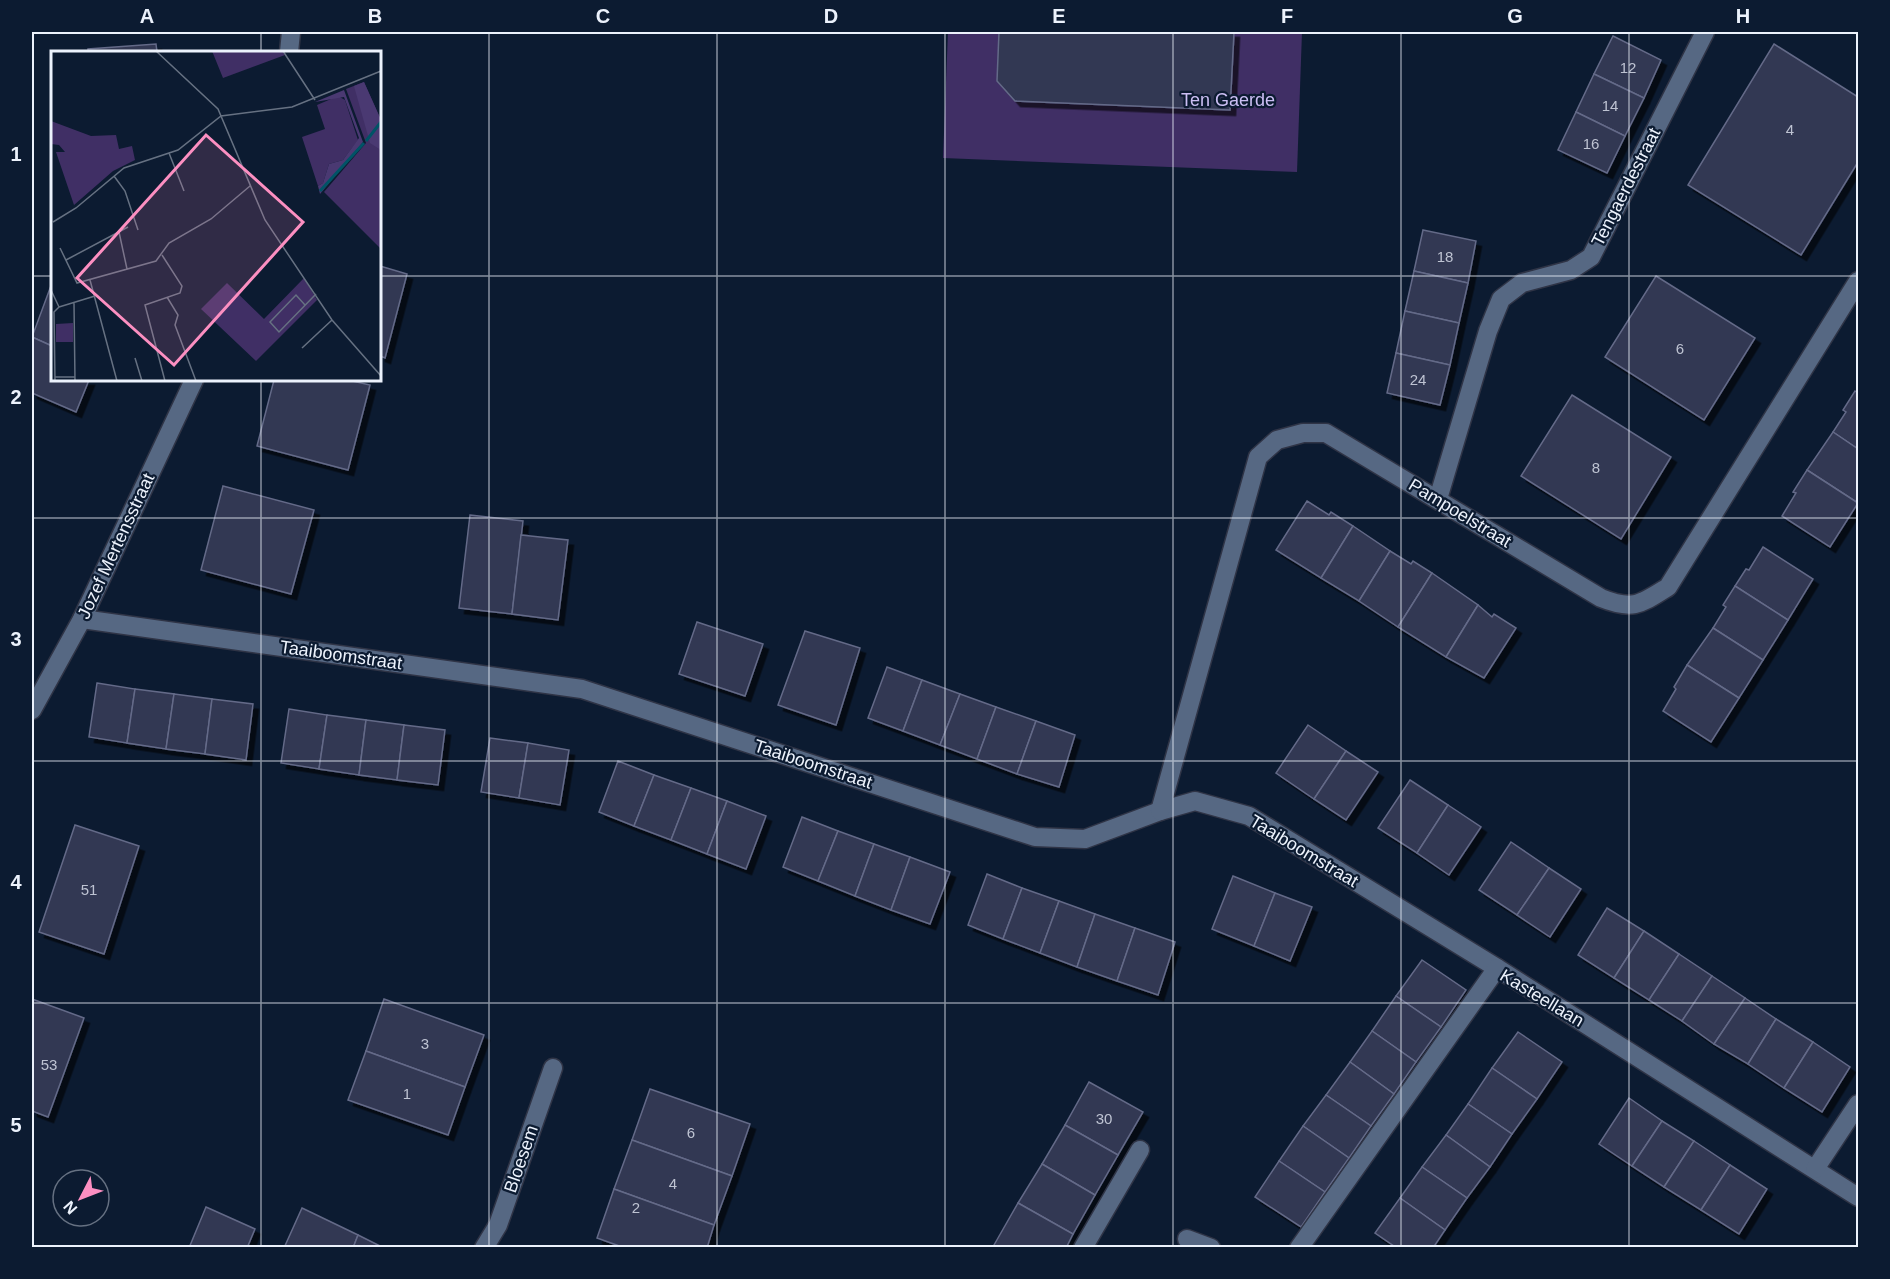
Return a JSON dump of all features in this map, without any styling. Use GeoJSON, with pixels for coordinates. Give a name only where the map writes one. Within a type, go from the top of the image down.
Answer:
{"type":"FeatureCollection","features":[{"type":"Feature","properties":{"kind":"street"},"geometry":{"type":"LineString","coordinates":[[289,51],[291,32]]}},
{"type":"Feature","properties":{"kind":"street","name":"Tengaerdestraat"},"geometry":{"type":"LineString","coordinates":[[1438,499],[1488,331],[1501,299],[1522,283],[1571,270],[1591,257],[1704,32]]}},
{"type":"Feature","properties":{"kind":"street","name":"Pampoelstraat"},"geometry":{"type":"LineString","coordinates":[[1160,811],[1258,457],[1277,440],[1303,433],[1326,433],[1601,598],[1619,605],[1643,603],[1668,587],[1858,281]]}},
{"type":"Feature","properties":{"kind":"street","name":"Jozef Mertensstraat"},"geometry":{"type":"LineString","coordinates":[[32,710],[82,619],[194,381]]}},
{"type":"Feature","properties":{"kind":"street","name":"Taaiboomstraat"},"geometry":{"type":"LineString","coordinates":[[82,619],[582,689],[1035,837],[1085,839],[1160,811],[1196,801],[1249,816],[1497,968]]}},
{"type":"Feature","properties":{"kind":"street","name":"Kasteellaan"},"geometry":{"type":"LineString","coordinates":[[1299,1248],[1497,968],[1858,1197]]}},
{"type":"Feature","properties":{"kind":"street","name":"Bloesem"},"geometry":{"type":"LineString","coordinates":[[484,1248],[498,1225],[553,1068]]}},
{"type":"Feature","properties":{"kind":"street"},"geometry":{"type":"LineString","coordinates":[[1815,1169],[1858,1104]]}},
{"type":"Feature","properties":{"kind":"street"},"geometry":{"type":"LineString","coordinates":[[1083,1248],[1140,1150]]}},
{"type":"Feature","properties":{"kind":"street"},"geometry":{"type":"LineString","coordinates":[[1187,1239],[1211,1248]]}},
{"type":"Feature","properties":{"kind":"green space","name":"Ten Gaerde"},"geometry":{"type":"Polygon","coordinates":[[[948,32],[1302,32],[1297,172],[943,158],[948,32]]]}},
{"type":"Feature","properties":{"kind":"building"},"geometry":{"type":"Polygon","coordinates":[[[999,32],[1234,32],[1230,110],[1015,101],[997,81],[999,32]]]}},
{"type":"Feature","properties":{"kind":"building"},"geometry":{"type":"Polygon","coordinates":[[[1613,36],[1661,60],[1644,98],[1594,74],[1613,36]]]}},
{"type":"Feature","properties":{"kind":"building"},"geometry":{"type":"Polygon","coordinates":[[[156,44],[157,51],[88,51],[88,49],[156,44]]]}},
{"type":"Feature","properties":{"kind":"building"},"geometry":{"type":"Polygon","coordinates":[[[1774,44],[1858,97],[1858,162],[1801,255],[1688,185],[1774,44]]]}},
{"type":"Feature","properties":{"kind":"building"},"geometry":{"type":"Polygon","coordinates":[[[1594,74],[1644,98],[1625,136],[1576,112],[1594,74]]]}},
{"type":"Feature","properties":{"kind":"building"},"geometry":{"type":"Polygon","coordinates":[[[1576,112],[1625,136],[1607,173],[1558,150],[1576,112]]]}},
{"type":"Feature","properties":{"kind":"building"},"geometry":{"type":"Polygon","coordinates":[[[1423,230],[1476,241],[1468,283],[1414,271],[1423,230]]]}},
{"type":"Feature","properties":{"kind":"building"},"geometry":{"type":"Polygon","coordinates":[[[381,266],[407,274],[385,358],[381,356],[381,266]]]}},
{"type":"Feature","properties":{"kind":"building"},"geometry":{"type":"Polygon","coordinates":[[[1414,271],[1468,283],[1459,323],[1405,311],[1414,271]]]}},
{"type":"Feature","properties":{"kind":"building"},"geometry":{"type":"Polygon","coordinates":[[[1656,276],[1755,338],[1704,420],[1605,357],[1656,276]]]}},
{"type":"Feature","properties":{"kind":"building"},"geometry":{"type":"Polygon","coordinates":[[[51,286],[51,346],[32,337],[51,286]]]}},
{"type":"Feature","properties":{"kind":"building"},"geometry":{"type":"Polygon","coordinates":[[[1405,311],[1459,323],[1450,365],[1396,353],[1405,311]]]}},
{"type":"Feature","properties":{"kind":"building"},"geometry":{"type":"Polygon","coordinates":[[[32,337],[51,346],[51,381],[89,381],[76,412],[32,393],[32,337]]]}},
{"type":"Feature","properties":{"kind":"building"},"geometry":{"type":"Polygon","coordinates":[[[1396,353],[1450,365],[1440,405],[1387,393],[1396,353]]]}},
{"type":"Feature","properties":{"kind":"building"},"geometry":{"type":"Polygon","coordinates":[[[274,381],[352,381],[370,385],[348,470],[257,446],[274,381]]]}},
{"type":"Feature","properties":{"kind":"building"},"geometry":{"type":"Polygon","coordinates":[[[1855,391],[1858,393],[1858,449],[1833,432],[1846,412],[1843,410],[1855,391]]]}},
{"type":"Feature","properties":{"kind":"building"},"geometry":{"type":"Polygon","coordinates":[[[1572,395],[1671,457],[1621,539],[1521,476],[1572,395]]]}},
{"type":"Feature","properties":{"kind":"building"},"geometry":{"type":"Polygon","coordinates":[[[1833,432],[1858,449],[1858,503],[1807,470],[1833,432]]]}},
{"type":"Feature","properties":{"kind":"building"},"geometry":{"type":"Polygon","coordinates":[[[1807,470],[1858,503],[1830,547],[1782,516],[1807,470]]]}},
{"type":"Feature","properties":{"kind":"building"},"geometry":{"type":"Polygon","coordinates":[[[223,486],[314,510],[291,594],[201,570],[223,486]]]}},
{"type":"Feature","properties":{"kind":"building"},"geometry":{"type":"Polygon","coordinates":[[[1307,501],[1353,526],[1321,578],[1276,550],[1307,501]]]}},
{"type":"Feature","properties":{"kind":"building"},"geometry":{"type":"Polygon","coordinates":[[[470,515],[523,521],[512,614],[459,608],[470,515]]]}},
{"type":"Feature","properties":{"kind":"building"},"geometry":{"type":"Polygon","coordinates":[[[1353,526],[1390,551],[1359,601],[1321,578],[1353,526]]]}},
{"type":"Feature","properties":{"kind":"building"},"geometry":{"type":"Polygon","coordinates":[[[521,535],[568,540],[558,620],[512,614],[521,535]]]}},
{"type":"Feature","properties":{"kind":"building"},"geometry":{"type":"Polygon","coordinates":[[[1763,547],[1813,579],[1788,620],[1735,586],[1746,569],[1749,570],[1763,547]]]}},
{"type":"Feature","properties":{"kind":"building"},"geometry":{"type":"Polygon","coordinates":[[[1390,551],[1411,564],[1413,561],[1432,573],[1398,627],[1359,601],[1390,551]]]}},
{"type":"Feature","properties":{"kind":"building"},"geometry":{"type":"Polygon","coordinates":[[[1432,573],[1478,605],[1446,657],[1398,627],[1432,573]]]}},
{"type":"Feature","properties":{"kind":"building"},"geometry":{"type":"Polygon","coordinates":[[[1735,586],[1788,620],[1763,660],[1713,628],[1726,607],[1723,605],[1735,586]]]}},
{"type":"Feature","properties":{"kind":"building"},"geometry":{"type":"Polygon","coordinates":[[[1478,605],[1492,617],[1494,614],[1516,628],[1484,678],[1446,657],[1478,605]]]}},
{"type":"Feature","properties":{"kind":"building"},"geometry":{"type":"Polygon","coordinates":[[[697,622],[763,644],[745,696],[679,674],[697,622]]]}},
{"type":"Feature","properties":{"kind":"building"},"geometry":{"type":"Polygon","coordinates":[[[1713,628],[1763,660],[1739,698],[1687,665],[1713,628]]]}},
{"type":"Feature","properties":{"kind":"building"},"geometry":{"type":"Polygon","coordinates":[[[805,631],[860,648],[836,725],[778,705],[805,631]]]}},
{"type":"Feature","properties":{"kind":"building"},"geometry":{"type":"Polygon","coordinates":[[[1687,665],[1739,698],[1711,742],[1663,711],[1687,665]]]}},
{"type":"Feature","properties":{"kind":"building"},"geometry":{"type":"Polygon","coordinates":[[[887,667],[922,680],[903,731],[868,718],[887,667]]]}},
{"type":"Feature","properties":{"kind":"building"},"geometry":{"type":"Polygon","coordinates":[[[922,680],[960,694],[940,745],[903,731],[922,680]]]}},
{"type":"Feature","properties":{"kind":"building"},"geometry":{"type":"Polygon","coordinates":[[[97,683],[135,689],[127,743],[89,737],[97,683]]]}},
{"type":"Feature","properties":{"kind":"building"},"geometry":{"type":"Polygon","coordinates":[[[135,689],[174,694],[166,749],[127,743],[135,689]]]}},
{"type":"Feature","properties":{"kind":"building"},"geometry":{"type":"Polygon","coordinates":[[[174,694],[212,699],[205,754],[166,749],[174,694]]]}},
{"type":"Feature","properties":{"kind":"building"},"geometry":{"type":"Polygon","coordinates":[[[960,694],[996,707],[977,759],[940,745],[960,694]]]}},
{"type":"Feature","properties":{"kind":"building"},"geometry":{"type":"Polygon","coordinates":[[[212,699],[253,704],[246,760],[205,754],[212,699]]]}},
{"type":"Feature","properties":{"kind":"building"},"geometry":{"type":"Polygon","coordinates":[[[996,707],[1036,721],[1017,774],[977,759],[996,707]]]}},
{"type":"Feature","properties":{"kind":"building"},"geometry":{"type":"Polygon","coordinates":[[[289,709],[327,715],[319,769],[281,763],[289,709]]]}},
{"type":"Feature","properties":{"kind":"building"},"geometry":{"type":"Polygon","coordinates":[[[327,715],[366,720],[359,775],[319,769],[327,715]]]}},
{"type":"Feature","properties":{"kind":"building"},"geometry":{"type":"Polygon","coordinates":[[[366,720],[404,725],[397,780],[359,775],[366,720]]]}},
{"type":"Feature","properties":{"kind":"building"},"geometry":{"type":"Polygon","coordinates":[[[1036,721],[1075,735],[1059,787],[1017,774],[1036,721]]]}},
{"type":"Feature","properties":{"kind":"building"},"geometry":{"type":"Polygon","coordinates":[[[404,725],[445,730],[438,785],[397,780],[404,725]]]}},
{"type":"Feature","properties":{"kind":"building"},"geometry":{"type":"Polygon","coordinates":[[[1308,725],[1346,751],[1314,799],[1276,773],[1308,725]]]}},
{"type":"Feature","properties":{"kind":"building"},"geometry":{"type":"Polygon","coordinates":[[[490,738],[528,743],[519,798],[481,792],[490,738]]]}},
{"type":"Feature","properties":{"kind":"building"},"geometry":{"type":"Polygon","coordinates":[[[528,743],[569,750],[560,805],[519,798],[528,743]]]}},
{"type":"Feature","properties":{"kind":"building"},"geometry":{"type":"Polygon","coordinates":[[[1346,751],[1378,772],[1346,820],[1314,799],[1346,751]]]}},
{"type":"Feature","properties":{"kind":"building"},"geometry":{"type":"Polygon","coordinates":[[[618,761],[654,775],[634,826],[599,812],[618,761]]]}},
{"type":"Feature","properties":{"kind":"building"},"geometry":{"type":"Polygon","coordinates":[[[654,775],[691,788],[671,840],[634,826],[654,775]]]}},
{"type":"Feature","properties":{"kind":"building"},"geometry":{"type":"Polygon","coordinates":[[[1410,780],[1448,805],[1417,853],[1378,828],[1410,780]]]}},
{"type":"Feature","properties":{"kind":"building"},"geometry":{"type":"Polygon","coordinates":[[[691,788],[727,801],[707,854],[671,840],[691,788]]]}},
{"type":"Feature","properties":{"kind":"building"},"geometry":{"type":"Polygon","coordinates":[[[727,801],[766,816],[746,869],[707,854],[727,801]]]}},
{"type":"Feature","properties":{"kind":"building"},"geometry":{"type":"Polygon","coordinates":[[[1448,805],[1481,827],[1449,875],[1417,853],[1448,805]]]}},
{"type":"Feature","properties":{"kind":"building"},"geometry":{"type":"Polygon","coordinates":[[[802,817],[838,831],[818,881],[783,867],[802,817]]]}},
{"type":"Feature","properties":{"kind":"building"},"geometry":{"type":"Polygon","coordinates":[[[75,825],[139,846],[104,954],[39,932],[75,825]]]}},
{"type":"Feature","properties":{"kind":"building"},"geometry":{"type":"Polygon","coordinates":[[[838,831],[874,844],[855,896],[818,881],[838,831]]]}},
{"type":"Feature","properties":{"kind":"building"},"geometry":{"type":"Polygon","coordinates":[[[1511,842],[1549,868],[1517,915],[1479,890],[1511,842]]]}},
{"type":"Feature","properties":{"kind":"building"},"geometry":{"type":"Polygon","coordinates":[[[874,844],[910,857],[891,910],[855,896],[874,844]]]}},
{"type":"Feature","properties":{"kind":"building"},"geometry":{"type":"Polygon","coordinates":[[[910,857],[950,872],[930,924],[891,910],[910,857]]]}},
{"type":"Feature","properties":{"kind":"building"},"geometry":{"type":"Polygon","coordinates":[[[1549,868],[1581,889],[1550,937],[1517,915],[1549,868]]]}},
{"type":"Feature","properties":{"kind":"building"},"geometry":{"type":"Polygon","coordinates":[[[987,874],[1022,888],[1003,939],[968,925],[987,874]]]}},
{"type":"Feature","properties":{"kind":"building"},"geometry":{"type":"Polygon","coordinates":[[[1233,876],[1275,893],[1254,946],[1212,929],[1233,876]]]}},
{"type":"Feature","properties":{"kind":"building"},"geometry":{"type":"Polygon","coordinates":[[[1022,888],[1059,901],[1040,953],[1003,939],[1022,888]]]}},
{"type":"Feature","properties":{"kind":"building"},"geometry":{"type":"Polygon","coordinates":[[[1275,893],[1312,907],[1290,961],[1254,946],[1275,893]]]}},
{"type":"Feature","properties":{"kind":"building"},"geometry":{"type":"Polygon","coordinates":[[[1059,901],[1095,914],[1077,967],[1040,953],[1059,901]]]}},
{"type":"Feature","properties":{"kind":"building"},"geometry":{"type":"Polygon","coordinates":[[[1607,908],[1644,931],[1614,978],[1578,955],[1607,908]]]}},
{"type":"Feature","properties":{"kind":"building"},"geometry":{"type":"Polygon","coordinates":[[[1095,914],[1135,928],[1117,981],[1077,967],[1095,914]]]}},
{"type":"Feature","properties":{"kind":"building"},"geometry":{"type":"Polygon","coordinates":[[[1135,928],[1175,942],[1158,995],[1117,981],[1135,928]]]}},
{"type":"Feature","properties":{"kind":"building"},"geometry":{"type":"Polygon","coordinates":[[[1644,931],[1679,954],[1649,1000],[1614,978],[1644,931]]]}},
{"type":"Feature","properties":{"kind":"building"},"geometry":{"type":"Polygon","coordinates":[[[1679,954],[1712,976],[1682,1021],[1649,1000],[1679,954]]]}},
{"type":"Feature","properties":{"kind":"building"},"geometry":{"type":"Polygon","coordinates":[[[1422,960],[1466,990],[1441,1027],[1396,996],[1422,960]]]}},
{"type":"Feature","properties":{"kind":"building"},"geometry":{"type":"Polygon","coordinates":[[[1712,976],[1745,998],[1714,1044],[1682,1021],[1712,976]]]}},
{"type":"Feature","properties":{"kind":"building"},"geometry":{"type":"Polygon","coordinates":[[[1396,996],[1441,1027],[1416,1062],[1372,1031],[1396,996]]]}},
{"type":"Feature","properties":{"kind":"building"},"geometry":{"type":"Polygon","coordinates":[[[1745,998],[1776,1019],[1748,1064],[1714,1044],[1745,998]]]}},
{"type":"Feature","properties":{"kind":"building"},"geometry":{"type":"Polygon","coordinates":[[[32,999],[84,1018],[48,1117],[32,1111],[32,999]]]}},
{"type":"Feature","properties":{"kind":"building"},"geometry":{"type":"Polygon","coordinates":[[[384,999],[484,1035],[465,1087],[366,1051],[384,999]]]}},
{"type":"Feature","properties":{"kind":"building"},"geometry":{"type":"Polygon","coordinates":[[[1776,1019],[1813,1042],[1784,1088],[1748,1064],[1776,1019]]]}},
{"type":"Feature","properties":{"kind":"building"},"geometry":{"type":"Polygon","coordinates":[[[1372,1031],[1416,1062],[1394,1094],[1350,1062],[1372,1031]]]}},
{"type":"Feature","properties":{"kind":"building"},"geometry":{"type":"Polygon","coordinates":[[[1518,1032],[1562,1062],[1537,1099],[1492,1068],[1518,1032]]]}},
{"type":"Feature","properties":{"kind":"building"},"geometry":{"type":"Polygon","coordinates":[[[1813,1042],[1850,1067],[1822,1112],[1784,1088],[1813,1042]]]}},
{"type":"Feature","properties":{"kind":"building"},"geometry":{"type":"Polygon","coordinates":[[[366,1051],[465,1087],[448,1135],[348,1100],[366,1051]]]}},
{"type":"Feature","properties":{"kind":"building"},"geometry":{"type":"Polygon","coordinates":[[[1350,1062],[1394,1094],[1371,1126],[1326,1095],[1350,1062]]]}},
{"type":"Feature","properties":{"kind":"building"},"geometry":{"type":"Polygon","coordinates":[[[1492,1068],[1537,1099],[1512,1134],[1468,1104],[1492,1068]]]}},
{"type":"Feature","properties":{"kind":"building"},"geometry":{"type":"Polygon","coordinates":[[[1089,1082],[1143,1112],[1118,1155],[1065,1125],[1089,1082]]]}},
{"type":"Feature","properties":{"kind":"building"},"geometry":{"type":"Polygon","coordinates":[[[650,1089],[750,1124],[732,1176],[632,1140],[650,1089]]]}},
{"type":"Feature","properties":{"kind":"building"},"geometry":{"type":"Polygon","coordinates":[[[1326,1095],[1371,1126],[1349,1158],[1303,1126],[1326,1095]]]}},
{"type":"Feature","properties":{"kind":"building"},"geometry":{"type":"Polygon","coordinates":[[[1629,1098],[1662,1121],[1632,1166],[1599,1144],[1629,1098]]]}},
{"type":"Feature","properties":{"kind":"building"},"geometry":{"type":"Polygon","coordinates":[[[1468,1104],[1512,1134],[1490,1167],[1446,1135],[1468,1104]]]}},
{"type":"Feature","properties":{"kind":"building"},"geometry":{"type":"Polygon","coordinates":[[[1662,1121],[1694,1141],[1664,1187],[1632,1166],[1662,1121]]]}},
{"type":"Feature","properties":{"kind":"building"},"geometry":{"type":"Polygon","coordinates":[[[1065,1125],[1118,1155],[1095,1195],[1042,1164],[1065,1125]]]}},
{"type":"Feature","properties":{"kind":"building"},"geometry":{"type":"Polygon","coordinates":[[[1303,1126],[1349,1158],[1325,1192],[1279,1161],[1303,1126]]]}},
{"type":"Feature","properties":{"kind":"building"},"geometry":{"type":"Polygon","coordinates":[[[1446,1135],[1490,1167],[1467,1198],[1422,1167],[1446,1135]]]}},
{"type":"Feature","properties":{"kind":"building"},"geometry":{"type":"Polygon","coordinates":[[[632,1140],[732,1176],[714,1225],[614,1189],[632,1140]]]}},
{"type":"Feature","properties":{"kind":"building"},"geometry":{"type":"Polygon","coordinates":[[[1694,1141],[1730,1165],[1701,1210],[1664,1187],[1694,1141]]]}},
{"type":"Feature","properties":{"kind":"building"},"geometry":{"type":"Polygon","coordinates":[[[1279,1161],[1325,1192],[1301,1227],[1255,1197],[1279,1161]]]}},
{"type":"Feature","properties":{"kind":"building"},"geometry":{"type":"Polygon","coordinates":[[[1042,1164],[1095,1195],[1073,1234],[1018,1203],[1042,1164]]]}},
{"type":"Feature","properties":{"kind":"building"},"geometry":{"type":"Polygon","coordinates":[[[1730,1165],[1767,1189],[1739,1234],[1701,1210],[1730,1165]]]}},
{"type":"Feature","properties":{"kind":"building"},"geometry":{"type":"Polygon","coordinates":[[[1422,1167],[1467,1198],[1445,1230],[1400,1198],[1422,1167]]]}},
{"type":"Feature","properties":{"kind":"building"},"geometry":{"type":"Polygon","coordinates":[[[614,1189],[714,1225],[707,1248],[625,1248],[597,1238],[614,1189]]]}},
{"type":"Feature","properties":{"kind":"building"},"geometry":{"type":"Polygon","coordinates":[[[1400,1198],[1445,1230],[1433,1248],[1397,1248],[1375,1233],[1400,1198]]]}},
{"type":"Feature","properties":{"kind":"building"},"geometry":{"type":"Polygon","coordinates":[[[1018,1203],[1073,1234],[1066,1248],[997,1248],[994,1245],[1018,1203]]]}},
{"type":"Feature","properties":{"kind":"building"},"geometry":{"type":"Polygon","coordinates":[[[206,1207],[255,1229],[247,1248],[189,1248],[206,1207]]]}},
{"type":"Feature","properties":{"kind":"building"},"geometry":{"type":"Polygon","coordinates":[[[302,1208],[358,1235],[353,1248],[284,1248],[302,1208]]]}},
{"type":"Feature","properties":{"kind":"building"},"geometry":{"type":"Polygon","coordinates":[[[358,1235],[384,1248],[353,1248],[358,1235]]]}}]}
